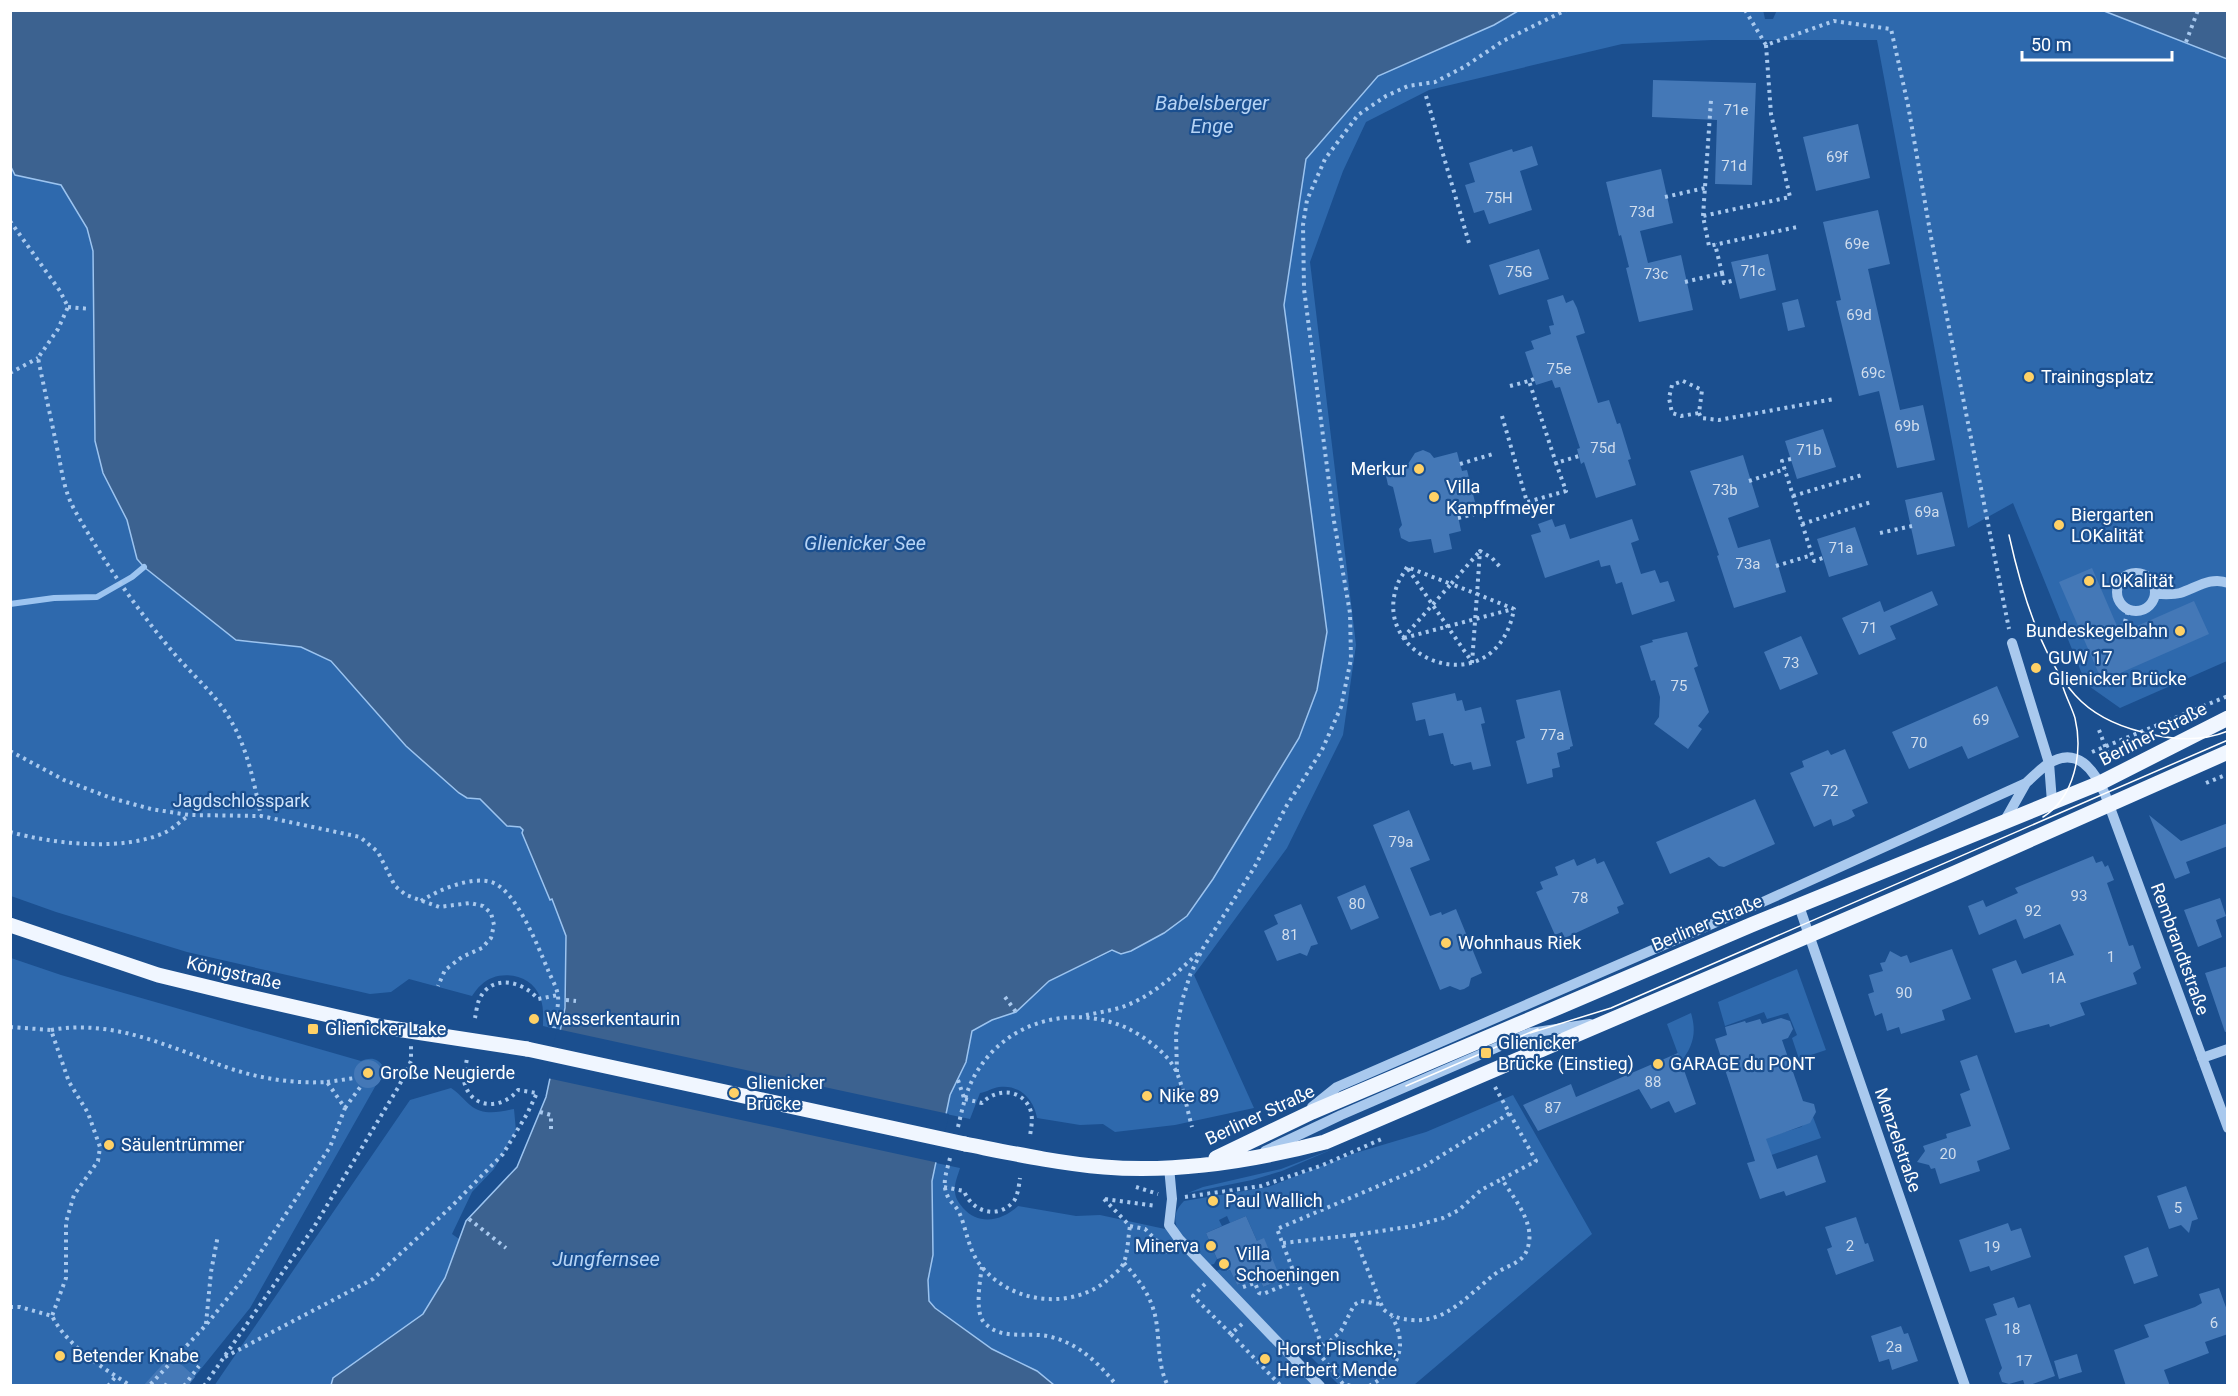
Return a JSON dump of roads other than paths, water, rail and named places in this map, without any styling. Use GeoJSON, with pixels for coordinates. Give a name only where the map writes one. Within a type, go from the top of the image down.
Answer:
{"type":"FeatureCollection","features":[{"type":"Feature","properties":{"kind":"main road","name":"Berliner Straße"},"geometry":{"type":"LineString","coordinates":[[1202,1164],[1301,1117],[1751,925],[2100,783],[2228,718]]}},
{"type":"Feature","properties":{"kind":"main road","name":"Berliner Straße"},"geometry":{"type":"LineString","coordinates":[[1030,1157],[1106,1167],[1169,1167],[1249,1159],[1325,1142],[1611,1021],[2228,753]]}},
{"type":"Feature","properties":{"kind":"main road","name":"Königstraße"},"geometry":{"type":"LineString","coordinates":[[10,925],[158,975],[377,1026],[527,1049],[961,1138],[1030,1157]]}},
{"type":"Feature","properties":{"kind":"street"},"geometry":{"type":"LineString","coordinates":[[2140,573],[2146,575],[2155,587],[2155,594],[2148,606],[2135,611],[2122,606],[2116,593],[2121,579],[2126,575],[2140,573]]}},
{"type":"Feature","properties":{"kind":"street"},"geometry":{"type":"LineString","coordinates":[[2155,594],[2178,594],[2220,579],[2228,583]]}},
{"type":"Feature","properties":{"kind":"street"},"geometry":{"type":"LineString","coordinates":[[2012,644],[2049,763],[2052,802]]}},
{"type":"Feature","properties":{"kind":"street","name":"Rembrandtstraße"},"geometry":{"type":"LineString","coordinates":[[2049,763],[2068,758],[2084,762],[2094,772],[2100,783],[2228,1128]]}},
{"type":"Feature","properties":{"kind":"street"},"geometry":{"type":"LineString","coordinates":[[1301,1117],[1337,1087],[1765,901],[2026,783],[2049,763]]}},
{"type":"Feature","properties":{"kind":"street"},"geometry":{"type":"LineString","coordinates":[[2004,822],[2026,783]]}},
{"type":"Feature","properties":{"kind":"street"},"geometry":{"type":"LineString","coordinates":[[1751,925],[1765,901]]}},
{"type":"Feature","properties":{"kind":"street","name":"Menzelstraße"},"geometry":{"type":"LineString","coordinates":[[1799,906],[1965,1386]]}},
{"type":"Feature","properties":{"kind":"street"},"geometry":{"type":"LineString","coordinates":[[1249,1159],[1341,1115],[1530,1032],[1611,1021]]}},
{"type":"Feature","properties":{"kind":"street"},"geometry":{"type":"LineString","coordinates":[[2202,1058],[2228,1049]]}},
{"type":"Feature","properties":{"kind":"street"},"geometry":{"type":"LineString","coordinates":[[1169,1167],[1172,1198],[1169,1225],[1179,1239],[1320,1386]]}},
{"type":"Feature","properties":{"kind":"water","name":"Glienicker See"},"geometry":{"type":"Polygon","coordinates":[[[11,11],[1518,11],[1494,25],[1378,76],[1306,159],[1284,305],[1327,632],[1317,690],[1299,738],[1213,879],[1187,916],[1164,933],[1131,951],[1121,954],[1112,950],[1049,981],[1016,1012],[992,1020],[972,1031],[966,1062],[950,1095],[932,1181],[933,1255],[928,1280],[929,1301],[935,1308],[992,1349],[1037,1371],[1054,1385],[331,1385],[333,1378],[423,1314],[445,1278],[466,1221],[517,1167],[546,1097],[565,1008],[566,936],[520,827],[507,826],[480,799],[467,798],[459,793],[406,746],[331,661],[301,647],[236,640],[137,559],[127,520],[103,473],[95,441],[93,251],[87,228],[61,185],[15,175],[11,167],[11,11]]]}},
{"type":"Feature","properties":{"kind":"water"},"geometry":{"type":"Polygon","coordinates":[[[2104,11],[2227,11],[2227,59],[2104,11]]]}},
{"type":"Feature","properties":{"kind":"waterway"},"geometry":{"type":"LineString","coordinates":[[10,604],[54,598],[97,597],[132,577],[144,567]]}},
{"type":"Feature","properties":{"kind":"tram line"},"geometry":{"type":"LineString","coordinates":[[2009,535],[2025,597],[2051,661],[2082,702],[2115,723],[2153,735],[2196,738],[2228,731]]}},
{"type":"Feature","properties":{"kind":"tram line"},"geometry":{"type":"LineString","coordinates":[[2043,817],[2063,798],[2074,773],[2077,759],[2075,718],[2063,687]]}},
{"type":"Feature","properties":{"kind":"tram line"},"geometry":{"type":"LineString","coordinates":[[1530,1033],[1611,1008],[2228,740]]}},
{"type":"Feature","properties":{"kind":"tram line"},"geometry":{"type":"LineString","coordinates":[[1406,1086],[1538,1029]]}},
{"type":"Feature","properties":{"kind":"place","name":"Trainingsplatz"},"geometry":{"type":"Point","coordinates":[2029,377]}},
{"type":"Feature","properties":{"kind":"place","name":"Merkur"},"geometry":{"type":"Point","coordinates":[1419,469]}},
{"type":"Feature","properties":{"kind":"place","name":"Villa Kampffmeyer"},"geometry":{"type":"Point","coordinates":[1434,497]}},
{"type":"Feature","properties":{"kind":"place","name":"Biergarten LOKalität"},"geometry":{"type":"Point","coordinates":[2059,525]}},
{"type":"Feature","properties":{"kind":"place","name":"LOKalität"},"geometry":{"type":"Point","coordinates":[2089,581]}},
{"type":"Feature","properties":{"kind":"place","name":"Bundeskegelbahn"},"geometry":{"type":"Point","coordinates":[2180,631]}},
{"type":"Feature","properties":{"kind":"place","name":"GUW 17 Glienicker Brücke"},"geometry":{"type":"Point","coordinates":[2036,668]}},
{"type":"Feature","properties":{"kind":"place","name":"Wohnhaus Riek"},"geometry":{"type":"Point","coordinates":[1446,943]}},
{"type":"Feature","properties":{"kind":"place","name":"Wasserkentaurin"},"geometry":{"type":"Point","coordinates":[534,1019]}},
{"type":"Feature","properties":{"kind":"place","name":"Glienicker Lake"},"geometry":{"type":"Point","coordinates":[313,1029]}},
{"type":"Feature","properties":{"kind":"place","name":"Glienicker Brücke (Einstieg)"},"geometry":{"type":"Point","coordinates":[1486,1053]}},
{"type":"Feature","properties":{"kind":"place","name":"GARAGE du PONT"},"geometry":{"type":"Point","coordinates":[1658,1064]}},
{"type":"Feature","properties":{"kind":"place","name":"Große Neugierde"},"geometry":{"type":"Point","coordinates":[368,1073]}},
{"type":"Feature","properties":{"kind":"place","name":"Glienicker Brücke"},"geometry":{"type":"Point","coordinates":[734,1093]}},
{"type":"Feature","properties":{"kind":"place","name":"Nike 89"},"geometry":{"type":"Point","coordinates":[1147,1096]}},
{"type":"Feature","properties":{"kind":"place","name":"Säulentrümmer"},"geometry":{"type":"Point","coordinates":[109,1145]}},
{"type":"Feature","properties":{"kind":"place","name":"Paul Wallich"},"geometry":{"type":"Point","coordinates":[1213,1201]}},
{"type":"Feature","properties":{"kind":"place","name":"Minerva"},"geometry":{"type":"Point","coordinates":[1211,1246]}},
{"type":"Feature","properties":{"kind":"place","name":"Villa Schoeningen"},"geometry":{"type":"Point","coordinates":[1224,1264]}},
{"type":"Feature","properties":{"kind":"place","name":"Betender Knabe"},"geometry":{"type":"Point","coordinates":[60,1356]}},
{"type":"Feature","properties":{"kind":"place","name":"Horst Plischke, Herbert Mende"},"geometry":{"type":"Point","coordinates":[1265,1359]}},
{"type":"Feature","properties":{"kind":"water label","name":"Babelsberger Enge"},"geometry":{"type":"Point","coordinates":[1212,114]}},
{"type":"Feature","properties":{"kind":"water label","name":"Jungfernsee"},"geometry":{"type":"Point","coordinates":[606,1259]}},
{"type":"Feature","properties":{"kind":"park label","name":"Jagdschlosspark"},"geometry":{"type":"Point","coordinates":[241,801]}}]}
